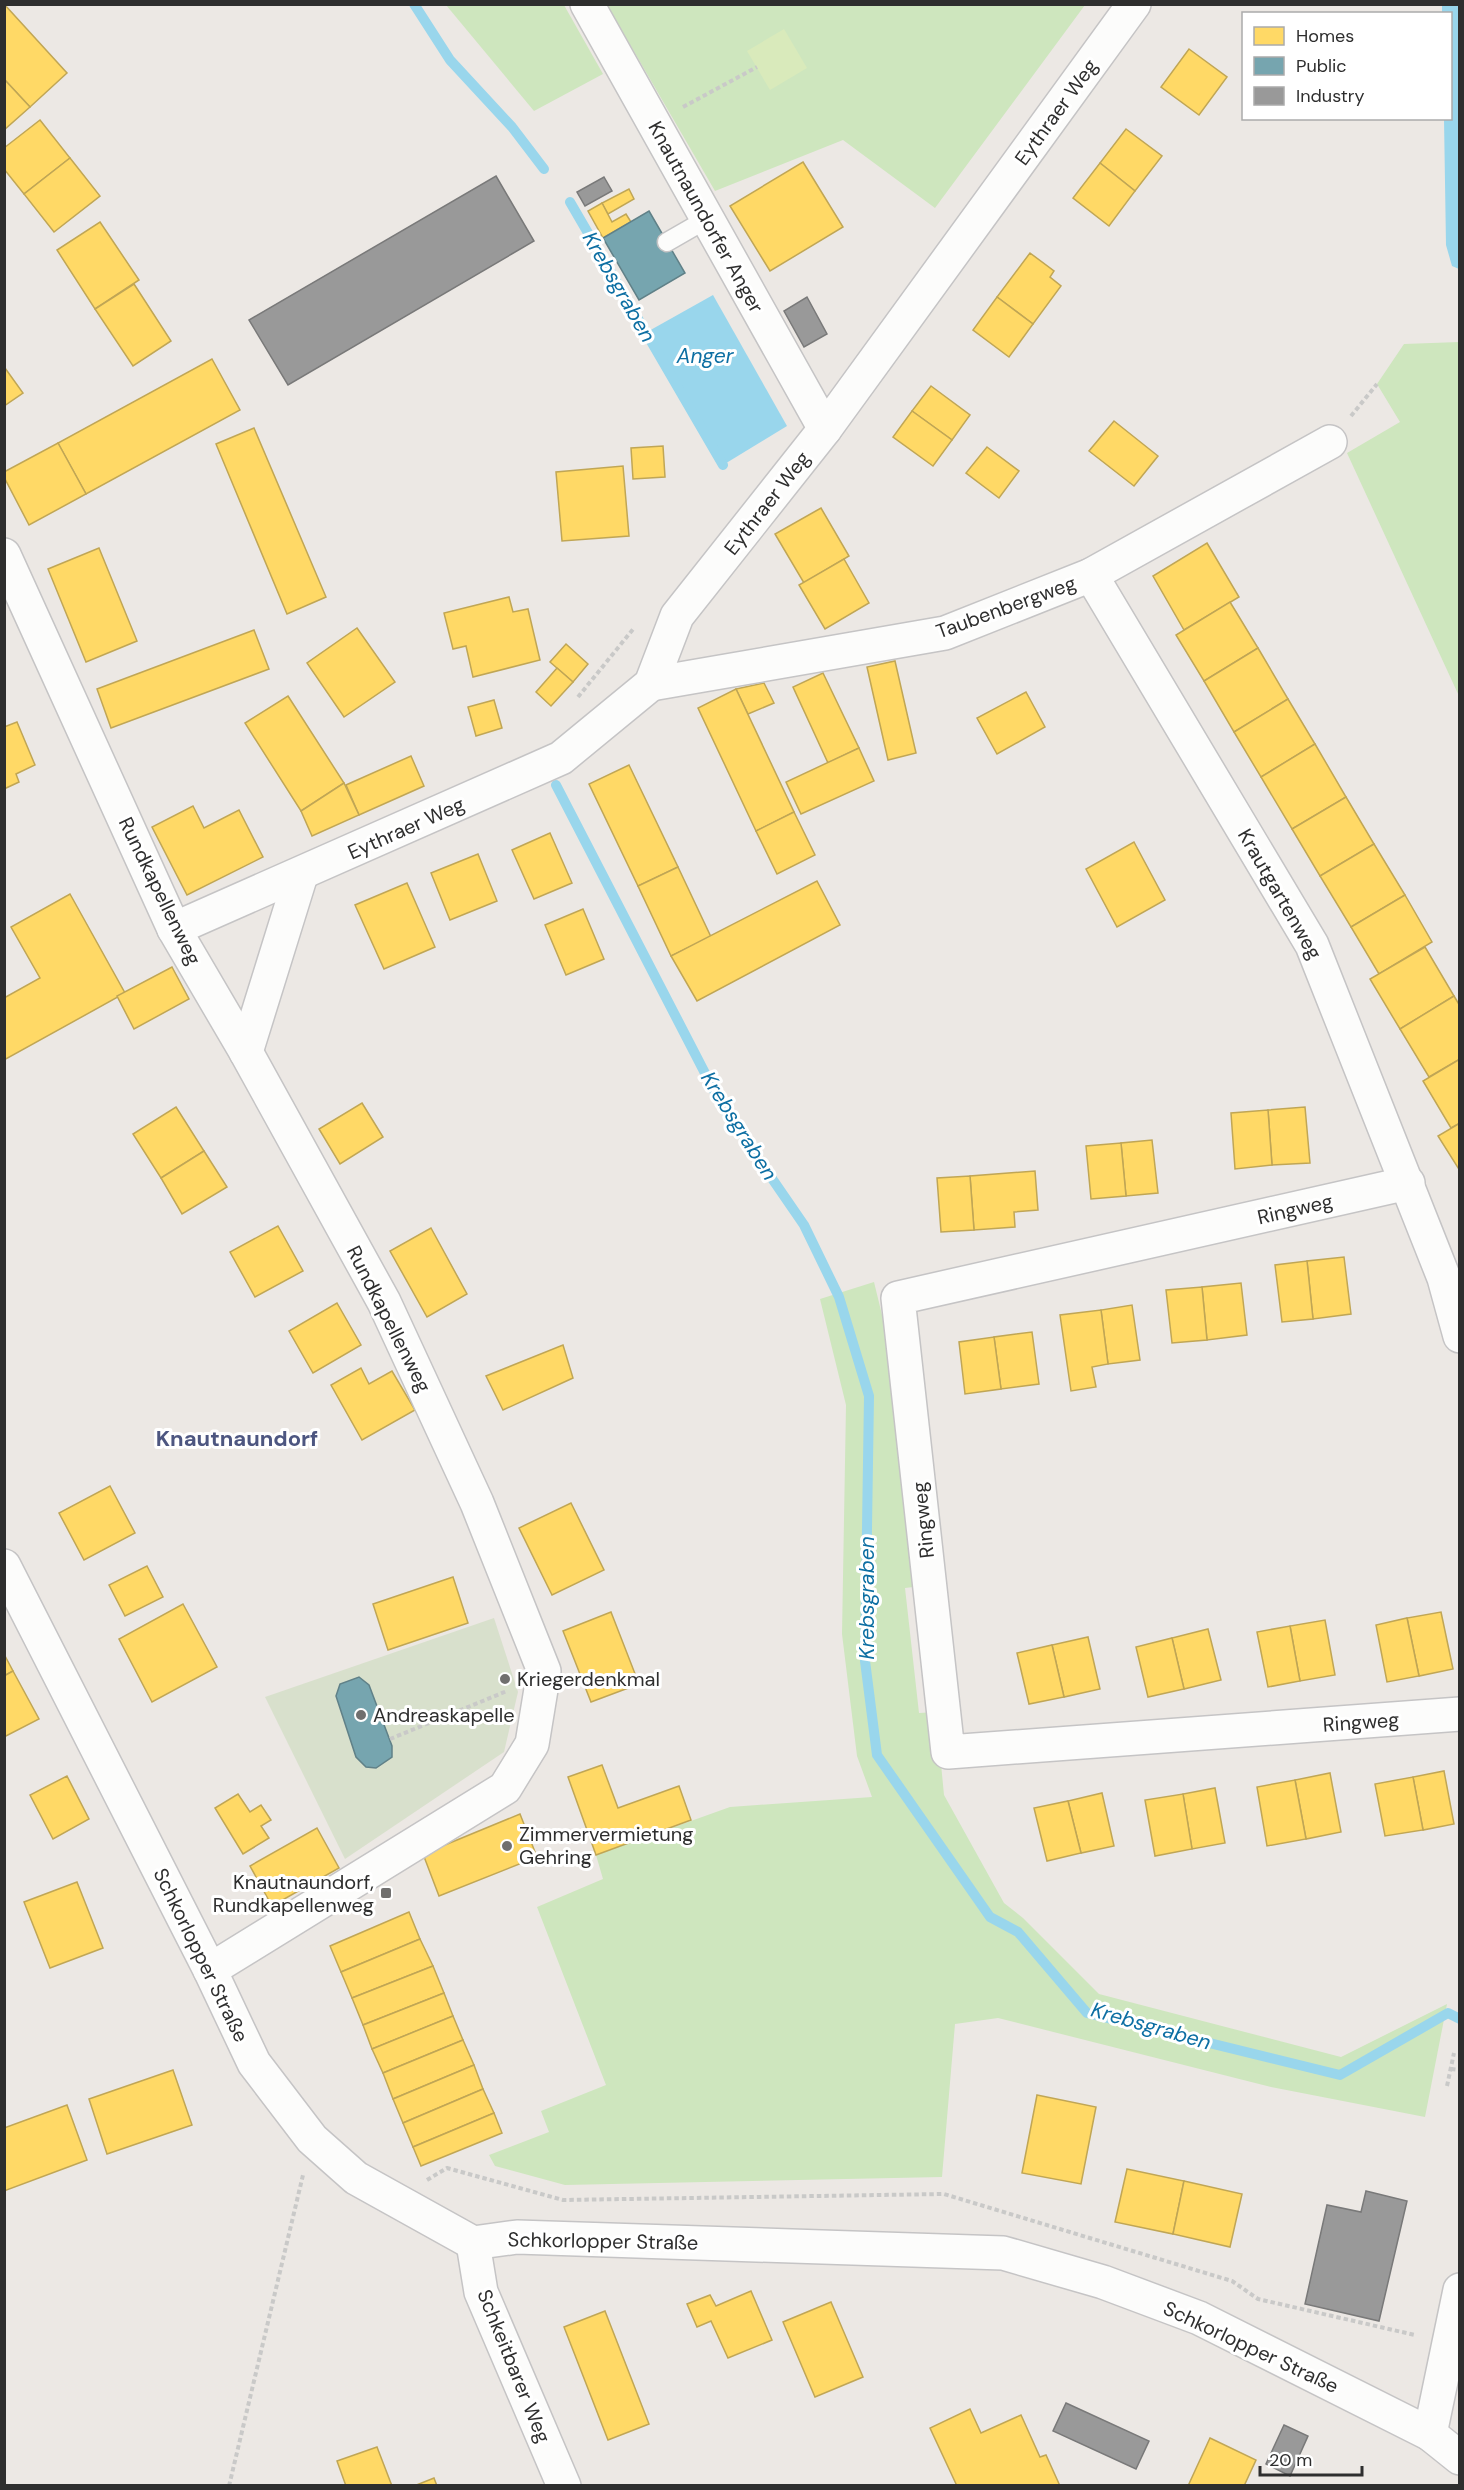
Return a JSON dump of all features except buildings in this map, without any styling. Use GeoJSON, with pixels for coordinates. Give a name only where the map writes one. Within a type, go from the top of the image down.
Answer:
{"type":"FeatureCollection","features":[{"type":"Feature","properties":{"kind":"street","name":"Knautnaundorfer Anger"},"geometry":{"type":"LineString","coordinates":[[587,4],[825,429]]}},
{"type":"Feature","properties":{"kind":"street","name":"Eythraer Weg"},"geometry":{"type":"LineString","coordinates":[[174,929],[301,875],[561,758],[651,684],[677,616],[825,429],[1134,4]]}},
{"type":"Feature","properties":{"kind":"street","name":"Taubenbergweg"},"geometry":{"type":"LineString","coordinates":[[651,684],[945,633],[1090,575],[1330,442]]}},
{"type":"Feature","properties":{"kind":"street","name":"Rundkapellenweg"},"geometry":{"type":"LineString","coordinates":[[4,555],[174,929],[246,1052],[384,1302],[477,1503],[544,1671],[532,1744],[505,1788],[210,1970]]}},
{"type":"Feature","properties":{"kind":"street","name":"Krautgartenweg"},"geometry":{"type":"LineString","coordinates":[[1090,575],[1312,945],[1444,1278],[1460,1336]]}},
{"type":"Feature","properties":{"kind":"street"},"geometry":{"type":"LineString","coordinates":[[246,1052],[301,875]]}},
{"type":"Feature","properties":{"kind":"street","name":"Ringweg"},"geometry":{"type":"LineString","coordinates":[[1408,1183],[898,1298],[948,1752],[1460,1714]]}},
{"type":"Feature","properties":{"kind":"street","name":"Schkorlopper Straße"},"geometry":{"type":"LineString","coordinates":[[4,1566],[210,1970],[254,2063],[312,2139],[356,2178],[473,2243],[517,2236],[1003,2253],[1103,2282],[1199,2318],[1430,2434],[1460,2458]]}},
{"type":"Feature","properties":{"kind":"street","name":"Schkeitbarer Weg"},"geometry":{"type":"LineString","coordinates":[[473,2243],[481,2292],[564,2486]]}},
{"type":"Feature","properties":{"kind":"street"},"geometry":{"type":"LineString","coordinates":[[1430,2434],[1460,2290]]}},
{"type":"Feature","properties":{"kind":"lane"},"geometry":{"type":"LineString","coordinates":[[667,242],[707,219]]}},
{"type":"Feature","properties":{"kind":"path"},"geometry":{"type":"LineString","coordinates":[[654,123],[757,67]]}},
{"type":"Feature","properties":{"kind":"path"},"geometry":{"type":"LineString","coordinates":[[1330,442],[1377,384]]}},
{"type":"Feature","properties":{"kind":"path"},"geometry":{"type":"LineString","coordinates":[[390,1739],[516,1687]]}},
{"type":"Feature","properties":{"kind":"path"},"geometry":{"type":"LineString","coordinates":[[1447,2086],[1454,2053]]}},
{"type":"Feature","properties":{"kind":"path"},"geometry":{"type":"LineString","coordinates":[[1451,2069],[1460,2070]]}},
{"type":"Feature","properties":{"kind":"path"},"geometry":{"type":"LineString","coordinates":[[229,2486],[312,2139]]}},
{"type":"Feature","properties":{"kind":"green space"},"geometry":{"type":"Polygon","coordinates":[[[446,5],[564,5],[603,74],[534,111],[446,5]]]}},
{"type":"Feature","properties":{"kind":"green space"},"geometry":{"type":"Polygon","coordinates":[[[607,5],[1085,5],[935,208],[843,140],[715,191],[607,5]]]}},
{"type":"Feature","properties":{"kind":"green space"},"geometry":{"type":"Polygon","coordinates":[[[784,29],[807,68],[770,90],[747,51],[784,29]]]}},
{"type":"Feature","properties":{"kind":"green space"},"geometry":{"type":"Polygon","coordinates":[[[1460,342],[1459,696],[1347,453],[1400,422],[1377,384],[1404,344],[1460,342]]]}},
{"type":"Feature","properties":{"kind":"green space"},"geometry":{"type":"Polygon","coordinates":[[[874,1282],[901,1393],[922,1586],[905,1588],[919,1713],[936,1712],[944,1795],[1004,1903],[1023,1918],[1099,1994],[1341,2057],[1447,2004],[1425,2117],[1271,2087],[998,2018],[955,2024],[942,2177],[565,2185],[495,2166],[489,2155],[549,2132],[541,2111],[606,2085],[537,1907],[603,1879],[596,1855],[730,1807],[872,1797],[857,1756],[842,1634],[846,1405],[820,1299],[874,1282]]]}},
{"type":"Feature","properties":{"kind":"green space"},"geometry":{"type":"Polygon","coordinates":[[[494,1618],[518,1692],[504,1752],[345,1859],[265,1697],[494,1618]]]}},
{"type":"Feature","properties":{"kind":"water"},"geometry":{"type":"Polygon","coordinates":[[[1442,5],[1459,5],[1459,269],[1452,266],[1446,245],[1444,120],[1452,120],[1452,12],[1442,12],[1442,5]]]}},
{"type":"Feature","properties":{"kind":"water","name":"Anger"},"geometry":{"type":"Polygon","coordinates":[[[713,295],[787,426],[723,465],[647,332],[713,295]]]}},
{"type":"Feature","properties":{"kind":"waterway","name":"Krebsgraben"},"geometry":{"type":"LineString","coordinates":[[414,4],[450,60],[512,127],[544,169]]}},
{"type":"Feature","properties":{"kind":"waterway","name":"Krebsgraben"},"geometry":{"type":"LineString","coordinates":[[570,202],[723,465]]}},
{"type":"Feature","properties":{"kind":"waterway","name":"Krebsgraben"},"geometry":{"type":"LineString","coordinates":[[556,785],[722,1106],[804,1225],[839,1297],[869,1396],[865,1661],[877,1755],[990,1917],[1018,1932],[1087,2013],[1340,2075],[1448,2013],[1460,2019]]}},
{"type":"Feature","properties":{"kind":"place","name":"Kriegerdenkmal"},"geometry":{"type":"Point","coordinates":[505,1679]}},
{"type":"Feature","properties":{"kind":"place","name":"Andreaskapelle"},"geometry":{"type":"Point","coordinates":[361,1715]}},
{"type":"Feature","properties":{"kind":"place","name":"Zimmervermietung Gehring"},"geometry":{"type":"Point","coordinates":[507,1846]}},
{"type":"Feature","properties":{"kind":"place","name":"Knautnaundorf, Rundkapellenweg"},"geometry":{"type":"Point","coordinates":[386,1893]}},
{"type":"Feature","properties":{"kind":"district","name":"Knautnaundorf"},"geometry":{"type":"Point","coordinates":[237,1438]}}]}
